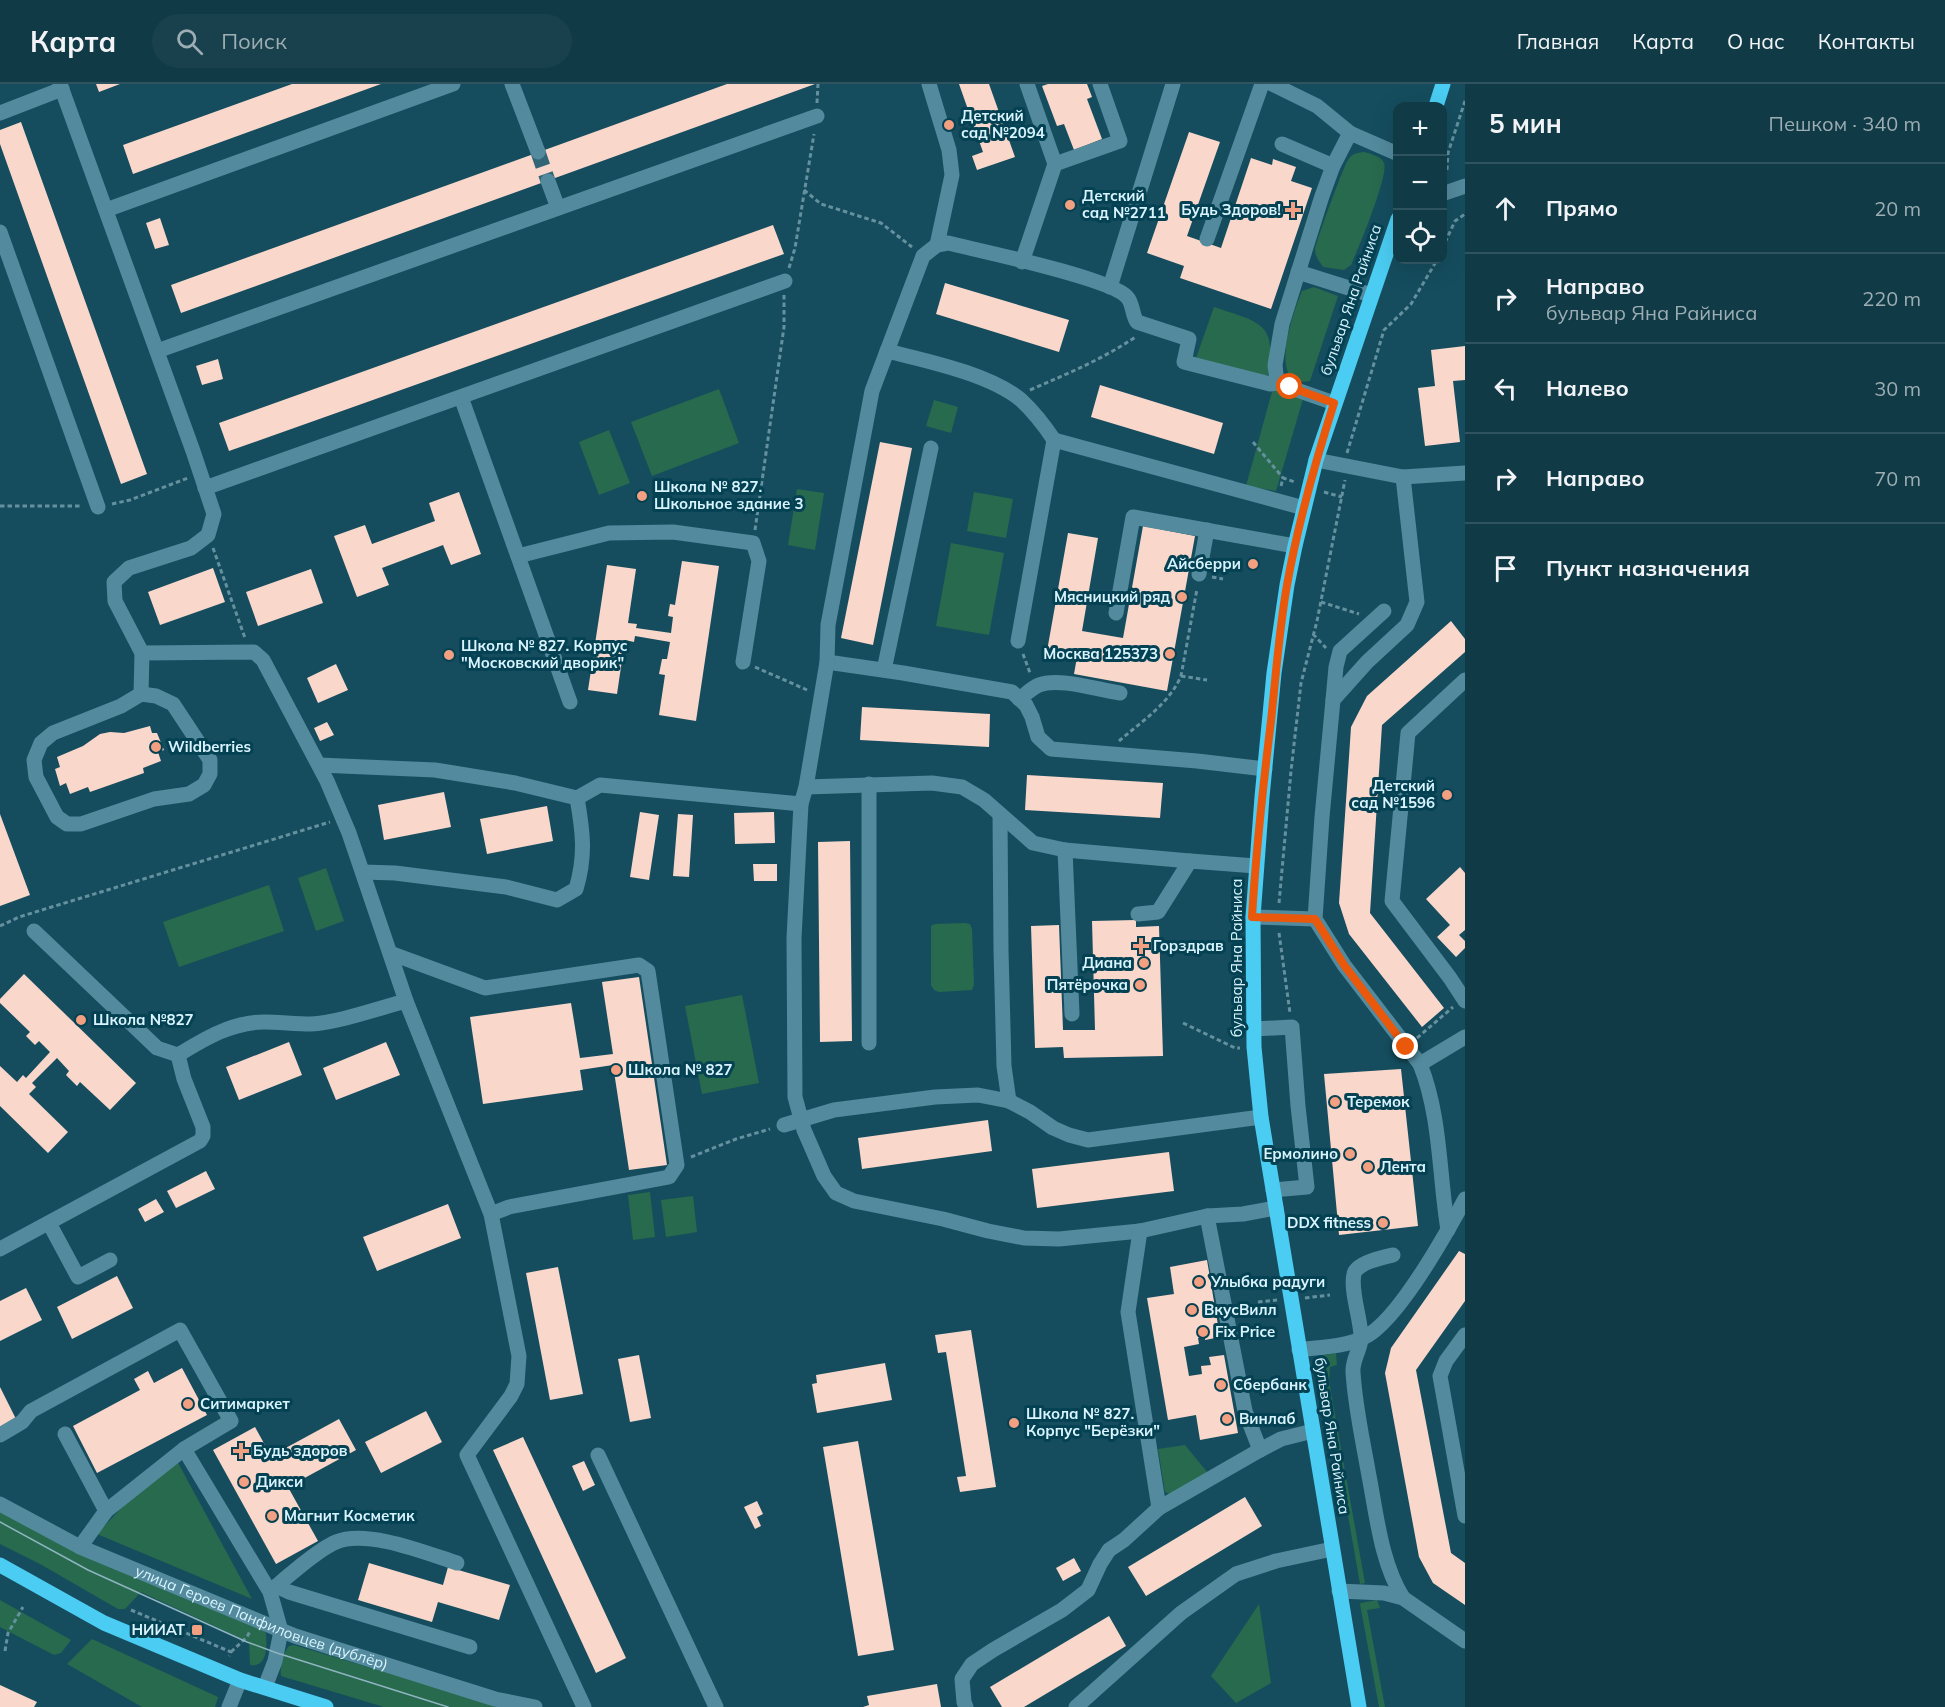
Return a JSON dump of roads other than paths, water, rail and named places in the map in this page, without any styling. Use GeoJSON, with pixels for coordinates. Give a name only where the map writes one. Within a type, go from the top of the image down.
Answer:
{"type":"FeatureCollection","features":[{"type":"Feature","properties":{"kind":"main road"},"geometry":{"type":"LineString","coordinates":[[1437,102],[1443,84]]}},
{"type":"Feature","properties":{"kind":"main road","name":"бульвар Яна Райниса"},"geometry":{"type":"LineString","coordinates":[[1359,1707],[1261,1117],[1254,1047],[1252,917],[1264,769],[1275,673],[1287,585],[1295,546],[1316,460],[1393,233]]}},
{"type":"Feature","properties":{"kind":"main road"},"geometry":{"type":"LineString","coordinates":[[0,1565],[104,1623],[240,1680],[327,1707]]}},
{"type":"Feature","properties":{"kind":"street"},"geometry":{"type":"LineString","coordinates":[[106,210],[453,84]]}},
{"type":"Feature","properties":{"kind":"street"},"geometry":{"type":"LineString","coordinates":[[512,84],[538,152]]}},
{"type":"Feature","properties":{"kind":"street"},"geometry":{"type":"LineString","coordinates":[[929,84],[949,150],[952,176],[937,245]]}},
{"type":"Feature","properties":{"kind":"street"},"geometry":{"type":"LineString","coordinates":[[1022,262],[1055,164],[1027,84]]}},
{"type":"Feature","properties":{"kind":"street"},"geometry":{"type":"LineString","coordinates":[[1055,164],[1120,141],[1100,84]]}},
{"type":"Feature","properties":{"kind":"street"},"geometry":{"type":"LineString","coordinates":[[1110,287],[1173,84]]}},
{"type":"Feature","properties":{"kind":"street"},"geometry":{"type":"LineString","coordinates":[[1207,239],[1262,84]]}},
{"type":"Feature","properties":{"kind":"street"},"geometry":{"type":"LineString","coordinates":[[1272,84],[1317,106],[1350,133],[1393,152]]}},
{"type":"Feature","properties":{"kind":"street"},"geometry":{"type":"LineString","coordinates":[[0,113],[61,87],[214,514],[208,535],[191,548],[129,568],[114,582],[115,601],[142,653],[141,694]]}},
{"type":"Feature","properties":{"kind":"street"},"geometry":{"type":"LineString","coordinates":[[157,351],[817,116]]}},
{"type":"Feature","properties":{"kind":"street"},"geometry":{"type":"LineString","coordinates":[[1277,383],[1275,365],[1282,324],[1333,166],[1350,133]]}},
{"type":"Feature","properties":{"kind":"street"},"geometry":{"type":"LineString","coordinates":[[1282,144],[1333,166]]}},
{"type":"Feature","properties":{"kind":"street"},"geometry":{"type":"LineString","coordinates":[[548,181],[558,208]]}},
{"type":"Feature","properties":{"kind":"street"},"geometry":{"type":"LineString","coordinates":[[1447,193],[1465,186]]}},
{"type":"Feature","properties":{"kind":"street"},"geometry":{"type":"LineString","coordinates":[[0,232],[98,507]]}},
{"type":"Feature","properties":{"kind":"street"},"geometry":{"type":"LineString","coordinates":[[1276,1208],[1243,1214],[1207,1216],[1140,1230],[1076,1238],[1024,1238],[883,1208],[854,1201],[836,1193],[824,1176],[801,1120],[795,1097],[794,938],[801,804],[806,787],[827,662],[828,625],[872,391],[923,256],[937,245],[948,243],[1075,275],[1118,289],[1129,299],[1137,322],[1189,339],[1184,362],[1270,384],[1277,383],[1334,403]]}},
{"type":"Feature","properties":{"kind":"street"},"geometry":{"type":"LineString","coordinates":[[1298,272],[1371,295]]}},
{"type":"Feature","properties":{"kind":"street"},"geometry":{"type":"LineString","coordinates":[[205,488],[784,281]]}},
{"type":"Feature","properties":{"kind":"street"},"geometry":{"type":"LineString","coordinates":[[887,351],[992,382],[1020,399],[1041,420],[1053,440],[1018,641]]}},
{"type":"Feature","properties":{"kind":"street"},"geometry":{"type":"LineString","coordinates":[[461,397],[570,702]]}},
{"type":"Feature","properties":{"kind":"street"},"geometry":{"type":"LineString","coordinates":[[1053,440],[1304,508]]}},
{"type":"Feature","properties":{"kind":"street"},"geometry":{"type":"LineString","coordinates":[[884,670],[931,448]]}},
{"type":"Feature","properties":{"kind":"street"},"geometry":{"type":"LineString","coordinates":[[1316,460],[1404,477],[1465,473]]}},
{"type":"Feature","properties":{"kind":"street"},"geometry":{"type":"LineString","coordinates":[[1333,700],[1367,662],[1407,626],[1417,602],[1404,477]]}},
{"type":"Feature","properties":{"kind":"street"},"geometry":{"type":"LineString","coordinates":[[1116,613],[1133,517],[1295,546]]}},
{"type":"Feature","properties":{"kind":"street"},"geometry":{"type":"LineString","coordinates":[[1199,574],[1207,530]]}},
{"type":"Feature","properties":{"kind":"street"},"geometry":{"type":"LineString","coordinates":[[518,556],[609,533],[672,532],[753,543],[759,561],[742,662]]}},
{"type":"Feature","properties":{"kind":"street"},"geometry":{"type":"LineString","coordinates":[[1380,615],[1340,651],[1336,667],[1315,919],[1344,965],[1420,1064],[1427,1081],[1435,1122],[1448,1230]]}},
{"type":"Feature","properties":{"kind":"street"},"geometry":{"type":"LineString","coordinates":[[142,653],[254,652],[263,660],[319,765],[343,818],[406,1001],[491,1214],[519,1356],[517,1383],[511,1396],[467,1455],[584,1707]]}},
{"type":"Feature","properties":{"kind":"street"},"geometry":{"type":"LineString","coordinates":[[827,662],[1012,693],[1026,705],[1038,737],[1051,750],[1197,760],[1264,769]]}},
{"type":"Feature","properties":{"kind":"street"},"geometry":{"type":"LineString","coordinates":[[1464,1000],[1392,901],[1408,733],[1465,680]]}},
{"type":"Feature","properties":{"kind":"street"},"geometry":{"type":"LineString","coordinates":[[1019,699],[1036,687],[1055,682],[1120,693]]}},
{"type":"Feature","properties":{"kind":"street"},"geometry":{"type":"LineString","coordinates":[[141,694],[156,696],[173,704],[210,760],[210,774],[204,785],[189,794],[154,799],[81,824],[68,824],[57,817],[36,777],[34,760],[41,743],[53,733],[121,706],[141,694]]}},
{"type":"Feature","properties":{"kind":"street"},"geometry":{"type":"LineString","coordinates":[[319,765],[435,770],[515,783],[577,798],[600,785],[801,804]]}},
{"type":"Feature","properties":{"kind":"street"},"geometry":{"type":"LineString","coordinates":[[806,787],[932,783],[962,787],[984,800],[1033,843],[1065,850],[1256,866]]}},
{"type":"Feature","properties":{"kind":"street"},"geometry":{"type":"LineString","coordinates":[[869,784],[869,1043]]}},
{"type":"Feature","properties":{"kind":"street"},"geometry":{"type":"LineString","coordinates":[[363,872],[395,873],[506,887],[557,900],[576,890],[582,868],[583,835],[577,798]]}},
{"type":"Feature","properties":{"kind":"street"},"geometry":{"type":"LineString","coordinates":[[1000,814],[1004,1066],[1009,1101]]}},
{"type":"Feature","properties":{"kind":"street"},"geometry":{"type":"LineString","coordinates":[[1065,850],[1072,1014]]}},
{"type":"Feature","properties":{"kind":"street"},"geometry":{"type":"LineString","coordinates":[[1138,914],[1158,912],[1190,861]]}},
{"type":"Feature","properties":{"kind":"street"},"geometry":{"type":"LineString","coordinates":[[1252,917],[1315,919]]}},
{"type":"Feature","properties":{"kind":"street"},"geometry":{"type":"LineString","coordinates":[[34,931],[157,1048],[178,1055]]}},
{"type":"Feature","properties":{"kind":"street"},"geometry":{"type":"LineString","coordinates":[[390,953],[485,988],[639,964],[648,971],[677,1165],[669,1177],[509,1207],[491,1214]]}},
{"type":"Feature","properties":{"kind":"street"},"geometry":{"type":"LineString","coordinates":[[178,1055],[205,1038],[228,1029],[261,1022],[312,1024],[406,1001]]}},
{"type":"Feature","properties":{"kind":"street"},"geometry":{"type":"LineString","coordinates":[[1254,1029],[1292,1027],[1307,1187],[1273,1190]]}},
{"type":"Feature","properties":{"kind":"street"},"geometry":{"type":"LineString","coordinates":[[1420,1064],[1465,1036]]}},
{"type":"Feature","properties":{"kind":"street"},"geometry":{"type":"LineString","coordinates":[[0,1249],[200,1141],[203,1136],[203,1127],[184,1080],[178,1055]]}},
{"type":"Feature","properties":{"kind":"street"},"geometry":{"type":"LineString","coordinates":[[784,1125],[834,1110],[978,1095],[1009,1101],[1053,1128],[1088,1140],[1261,1117]]}},
{"type":"Feature","properties":{"kind":"street"},"geometry":{"type":"LineString","coordinates":[[1299,1350],[1362,1339],[1379,1328],[1406,1295],[1465,1199]]}},
{"type":"Feature","properties":{"kind":"street"},"geometry":{"type":"LineString","coordinates":[[1207,1216],[1245,1411],[1260,1450]]}},
{"type":"Feature","properties":{"kind":"street"},"geometry":{"type":"LineString","coordinates":[[49,1223],[78,1277],[110,1260]]}},
{"type":"Feature","properties":{"kind":"street"},"geometry":{"type":"LineString","coordinates":[[1140,1230],[1128,1312],[1159,1508]]}},
{"type":"Feature","properties":{"kind":"street"},"geometry":{"type":"LineString","coordinates":[[1394,1255],[1363,1264],[1354,1273],[1356,1305],[1362,1339],[1353,1369],[1358,1418],[1386,1560],[1403,1598]]}},
{"type":"Feature","properties":{"kind":"street"},"geometry":{"type":"LineString","coordinates":[[0,1435],[22,1422],[31,1411],[180,1330],[231,1421],[184,1449],[106,1511],[80,1547]]}},
{"type":"Feature","properties":{"kind":"street"},"geometry":{"type":"LineString","coordinates":[[1465,1335],[1446,1361],[1440,1376],[1465,1516]]}},
{"type":"Feature","properties":{"kind":"street"},"geometry":{"type":"LineString","coordinates":[[966,1707],[962,1679],[972,1664],[1062,1610],[1088,1590],[1109,1550],[1124,1540],[1159,1508],[1281,1439],[1313,1431]]}},
{"type":"Feature","properties":{"kind":"street"},"geometry":{"type":"LineString","coordinates":[[65,1434],[106,1511]]}},
{"type":"Feature","properties":{"kind":"street"},"geometry":{"type":"LineString","coordinates":[[184,1449],[273,1589],[281,1631],[275,1661],[265,1687]]}},
{"type":"Feature","properties":{"kind":"street"},"geometry":{"type":"LineString","coordinates":[[598,1455],[716,1707]]}},
{"type":"Feature","properties":{"kind":"street","name":"улица Героев Панфиловцев (дублёр)"},"geometry":{"type":"LineString","coordinates":[[0,1504],[80,1547],[281,1631],[495,1699],[535,1707]]}},
{"type":"Feature","properties":{"kind":"street"},"geometry":{"type":"LineString","coordinates":[[273,1589],[310,1559],[337,1542],[363,1538],[391,1543],[457,1563]]}},
{"type":"Feature","properties":{"kind":"street"},"geometry":{"type":"LineString","coordinates":[[1076,1707],[1181,1613],[1236,1574],[1276,1561],[1332,1549]]}},
{"type":"Feature","properties":{"kind":"street"},"geometry":{"type":"LineString","coordinates":[[273,1589],[470,1647]]}},
{"type":"Feature","properties":{"kind":"street"},"geometry":{"type":"LineString","coordinates":[[1339,1591],[1384,1593],[1403,1598],[1465,1641]]}},
{"type":"Feature","properties":{"kind":"street"},"geometry":{"type":"LineString","coordinates":[[229,1707],[240,1680]]}},
{"type":"Feature","properties":{"kind":"tunnel"},"geometry":{"type":"LineString","coordinates":[[538,152],[548,181]]}},
{"type":"Feature","properties":{"kind":"tram line"},"geometry":{"type":"LineString","coordinates":[[0,1522],[88,1570],[247,1642],[448,1707]]}},
{"type":"Feature","properties":{"kind":"place","name":"Детский сад №2094"},"geometry":{"type":"Point","coordinates":[949,125]}},
{"type":"Feature","properties":{"kind":"place","name":"Детский сад №2711"},"geometry":{"type":"Point","coordinates":[1070,205]}},
{"type":"Feature","properties":{"kind":"place","name":"Будь Здоров!"},"geometry":{"type":"Point","coordinates":[1293,210]}},
{"type":"Feature","properties":{"kind":"place","name":"Школа № 827. Школьное здание 3"},"geometry":{"type":"Point","coordinates":[642,496]}},
{"type":"Feature","properties":{"kind":"place","name":"Айсберри"},"geometry":{"type":"Point","coordinates":[1253,564]}},
{"type":"Feature","properties":{"kind":"place","name":"Мясницкий ряд"},"geometry":{"type":"Point","coordinates":[1182,597]}},
{"type":"Feature","properties":{"kind":"place","name":"Москва 125373"},"geometry":{"type":"Point","coordinates":[1170,654]}},
{"type":"Feature","properties":{"kind":"place","name":"Школа № 827. Корпус \"Московский дворик\""},"geometry":{"type":"Point","coordinates":[449,655]}},
{"type":"Feature","properties":{"kind":"place","name":"Wildberries"},"geometry":{"type":"Point","coordinates":[156,747]}},
{"type":"Feature","properties":{"kind":"place","name":"Детский сад №1596"},"geometry":{"type":"Point","coordinates":[1447,795]}},
{"type":"Feature","properties":{"kind":"place","name":"Горздрав"},"geometry":{"type":"Point","coordinates":[1141,946]}},
{"type":"Feature","properties":{"kind":"place","name":"Диана"},"geometry":{"type":"Point","coordinates":[1144,963]}},
{"type":"Feature","properties":{"kind":"place","name":"Пятёрочка"},"geometry":{"type":"Point","coordinates":[1140,985]}},
{"type":"Feature","properties":{"kind":"place","name":"Школа №827"},"geometry":{"type":"Point","coordinates":[81,1020]}},
{"type":"Feature","properties":{"kind":"place","name":"Школа № 827"},"geometry":{"type":"Point","coordinates":[616,1070]}},
{"type":"Feature","properties":{"kind":"place","name":"Теремок"},"geometry":{"type":"Point","coordinates":[1335,1102]}},
{"type":"Feature","properties":{"kind":"place","name":"Ермолино"},"geometry":{"type":"Point","coordinates":[1350,1154]}},
{"type":"Feature","properties":{"kind":"place","name":"Лента"},"geometry":{"type":"Point","coordinates":[1368,1167]}},
{"type":"Feature","properties":{"kind":"place","name":"DDX fitness"},"geometry":{"type":"Point","coordinates":[1383,1223]}},
{"type":"Feature","properties":{"kind":"place","name":"Улыбка радуги"},"geometry":{"type":"Point","coordinates":[1199,1282]}},
{"type":"Feature","properties":{"kind":"place","name":"ВкусВилл"},"geometry":{"type":"Point","coordinates":[1192,1310]}},
{"type":"Feature","properties":{"kind":"place","name":"Fix Price"},"geometry":{"type":"Point","coordinates":[1203,1332]}},
{"type":"Feature","properties":{"kind":"place","name":"Сбербанк"},"geometry":{"type":"Point","coordinates":[1221,1385]}},
{"type":"Feature","properties":{"kind":"place","name":"Ситимаркет"},"geometry":{"type":"Point","coordinates":[188,1404]}},
{"type":"Feature","properties":{"kind":"place","name":"Винлаб"},"geometry":{"type":"Point","coordinates":[1227,1419]}},
{"type":"Feature","properties":{"kind":"place","name":"Школа № 827. Корпус \"Берёзки\""},"geometry":{"type":"Point","coordinates":[1014,1423]}},
{"type":"Feature","properties":{"kind":"place","name":"Будь здоров"},"geometry":{"type":"Point","coordinates":[241,1451]}},
{"type":"Feature","properties":{"kind":"place","name":"Дикси"},"geometry":{"type":"Point","coordinates":[244,1482]}},
{"type":"Feature","properties":{"kind":"place","name":"Магнит Косметик"},"geometry":{"type":"Point","coordinates":[272,1516]}},
{"type":"Feature","properties":{"kind":"place","name":"НИИАТ"},"geometry":{"type":"Point","coordinates":[197,1630]}}]}
